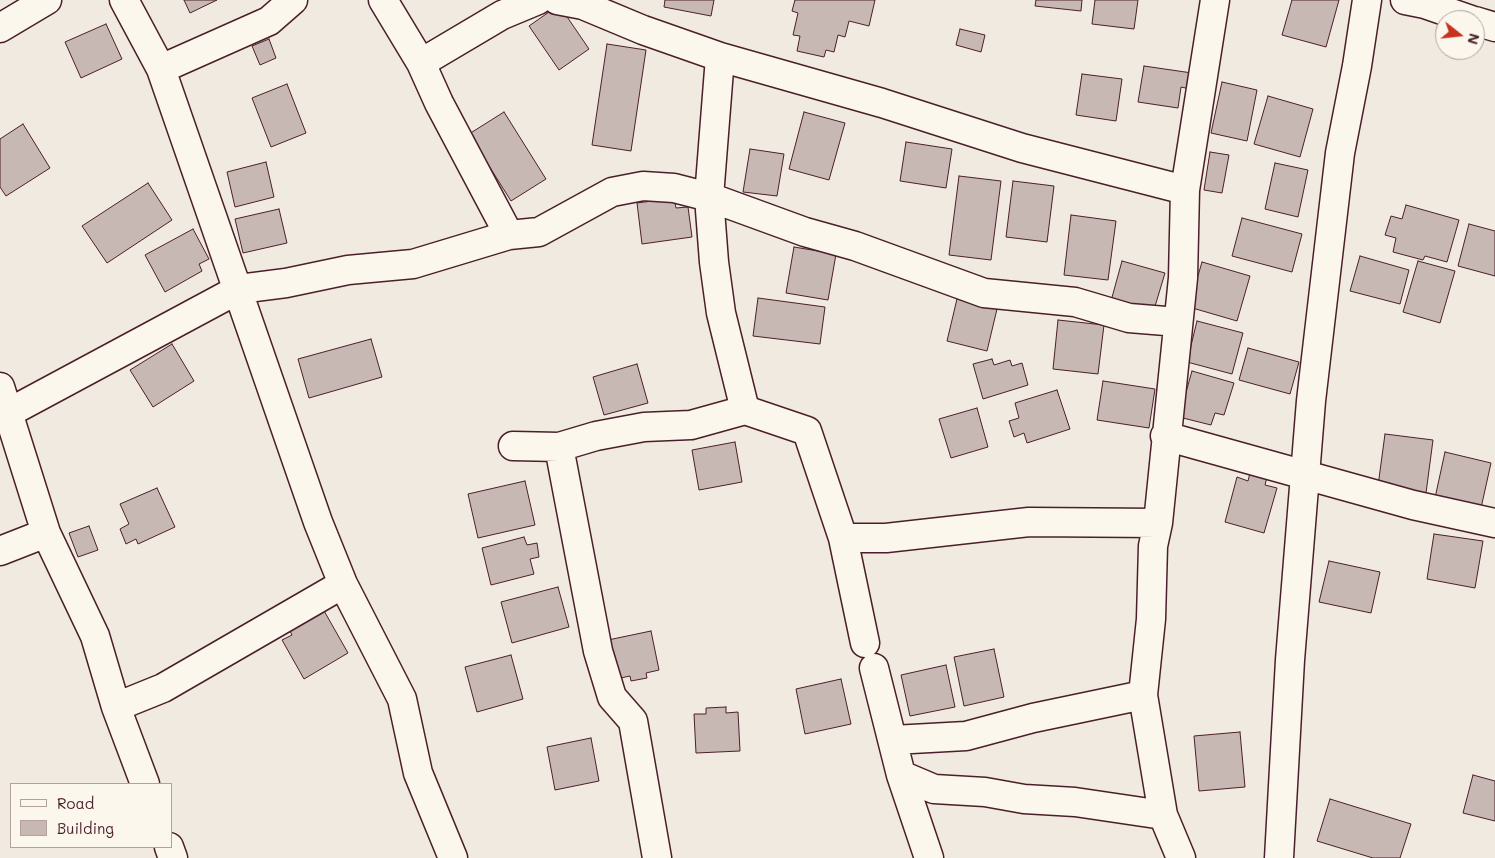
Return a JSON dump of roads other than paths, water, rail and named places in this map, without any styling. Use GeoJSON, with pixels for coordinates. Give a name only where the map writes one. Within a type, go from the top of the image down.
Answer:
{"type":"FeatureCollection","features":[{"type":"Feature","properties":{"kind":"street"},"geometry":{"type":"LineString","coordinates":[[0,28],[47,0]]}},
{"type":"Feature","properties":{"kind":"street"},"geometry":{"type":"LineString","coordinates":[[124,0],[161,70],[239,289],[287,437],[343,584],[402,699],[418,773],[453,858]]}},
{"type":"Feature","properties":{"kind":"street"},"geometry":{"type":"LineString","coordinates":[[161,70],[269,21],[293,0]]}},
{"type":"Feature","properties":{"kind":"street"},"geometry":{"type":"LineString","coordinates":[[383,0],[421,63],[509,236]]}},
{"type":"Feature","properties":{"kind":"street"},"geometry":{"type":"LineString","coordinates":[[421,63],[502,15],[538,0]]}},
{"type":"Feature","properties":{"kind":"street"},"geometry":{"type":"LineString","coordinates":[[556,0],[583,5],[642,30],[720,57],[882,103],[1022,148],[1185,190]]}},
{"type":"Feature","properties":{"kind":"street"},"geometry":{"type":"LineString","coordinates":[[1181,858],[1163,815],[1143,695],[1151,619],[1153,546],[1158,524],[1165,436],[1183,278],[1185,190],[1215,0]]}},
{"type":"Feature","properties":{"kind":"street"},"geometry":{"type":"LineString","coordinates":[[1279,858],[1290,660],[1311,401],[1340,153],[1357,66],[1366,0]]}},
{"type":"Feature","properties":{"kind":"street"},"geometry":{"type":"LineString","coordinates":[[1405,0],[1449,10]]}},
{"type":"Feature","properties":{"kind":"street"},"geometry":{"type":"LineString","coordinates":[[720,57],[710,196],[714,262],[721,313],[745,410]]}},
{"type":"Feature","properties":{"kind":"street"},"geometry":{"type":"LineString","coordinates":[[8,413],[239,289],[286,283],[348,270],[413,264],[509,236],[539,232],[612,192],[644,186],[674,188],[710,196],[804,232],[855,246],[984,293],[1075,302],[1129,318],[1178,322]]}},
{"type":"Feature","properties":{"kind":"street"},"geometry":{"type":"LineString","coordinates":[[0,387],[46,532],[95,636],[116,707],[145,783]]}},
{"type":"Feature","properties":{"kind":"street"},"geometry":{"type":"LineString","coordinates":[[513,446],[559,447],[596,436],[644,427],[691,425],[745,410],[807,431],[843,538],[870,656],[901,775],[929,858]]}},
{"type":"Feature","properties":{"kind":"street"},"geometry":{"type":"LineString","coordinates":[[1165,436],[1413,506],[1495,523]]}},
{"type":"Feature","properties":{"kind":"street"},"geometry":{"type":"LineString","coordinates":[[559,447],[598,651],[612,697],[633,721],[657,858]]}},
{"type":"Feature","properties":{"kind":"street"},"geometry":{"type":"LineString","coordinates":[[843,538],[886,538],[1029,522],[1158,524]]}},
{"type":"Feature","properties":{"kind":"street"},"geometry":{"type":"LineString","coordinates":[[0,550],[46,532]]}},
{"type":"Feature","properties":{"kind":"street"},"geometry":{"type":"LineString","coordinates":[[116,707],[163,688],[343,584]]}},
{"type":"Feature","properties":{"kind":"street"},"geometry":{"type":"LineString","coordinates":[[893,740],[966,736],[1033,718],[1143,695]]}},
{"type":"Feature","properties":{"kind":"street"},"geometry":{"type":"LineString","coordinates":[[901,775],[934,789],[1075,802],[1163,815]]}}]}
